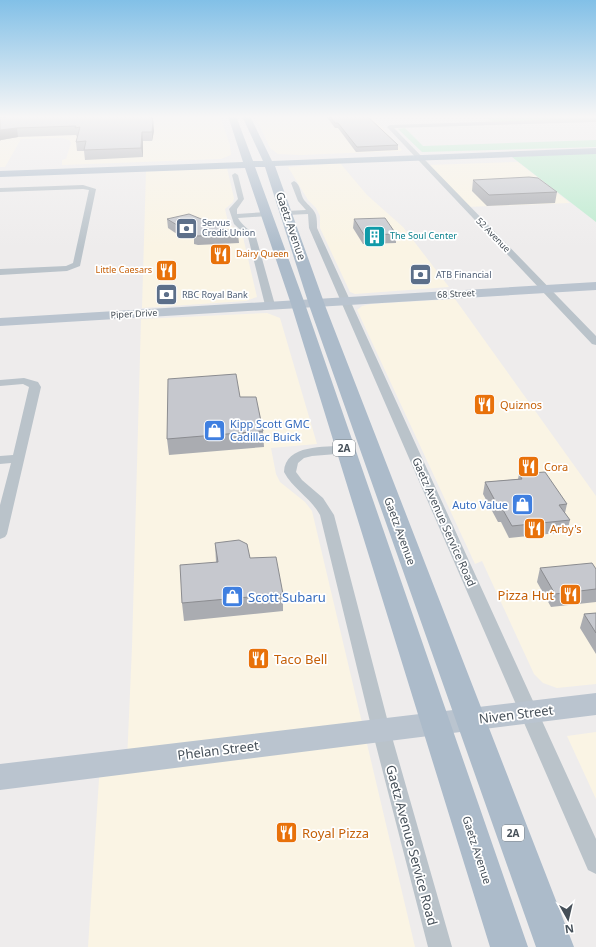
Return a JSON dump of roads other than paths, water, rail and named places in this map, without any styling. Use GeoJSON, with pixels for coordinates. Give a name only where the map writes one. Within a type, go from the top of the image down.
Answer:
{"type":"FeatureCollection","features":[{"type":"Feature","properties":{"kind":"main road"},"geometry":{"type":"LineString","coordinates":[[215,162],[223,160]]}},
{"type":"Feature","properties":{"kind":"main road","name":"Gaetz Avenue"},"geometry":{"type":"LineString","coordinates":[[252,160],[255,165],[267,214],[307,303],[470,720],[555,947]]}},
{"type":"Feature","properties":{"kind":"main road"},"geometry":{"type":"LineString","coordinates":[[254,160],[255,165],[272,191],[281,196]]}},
{"type":"Feature","properties":{"kind":"main road","name":"Gaetz Avenue"},"geometry":{"type":"LineString","coordinates":[[255,165],[257,160]]}},
{"type":"Feature","properties":{"kind":"main road"},"geometry":{"type":"LineString","coordinates":[[0,170],[150,166],[203,166],[234,167],[245,169],[255,165],[301,160]]}},
{"type":"Feature","properties":{"kind":"main road"},"geometry":{"type":"LineString","coordinates":[[0,174],[81,171],[215,162],[255,165],[338,160]]}},
{"type":"Feature","properties":{"kind":"main road"},"geometry":{"type":"LineString","coordinates":[[275,182],[282,167],[304,162]]}},
{"type":"Feature","properties":{"kind":"main road","name":"Gaetz Avenue"},"geometry":{"type":"LineString","coordinates":[[255,165],[275,182],[287,213],[307,303],[345,450],[508,947]]}},
{"type":"Feature","properties":{"kind":"street","name":"52 Avenue"},"geometry":{"type":"LineString","coordinates":[[421,160],[596,342]]}},
{"type":"Feature","properties":{"kind":"street"},"geometry":{"type":"LineString","coordinates":[[255,165],[241,199],[233,209],[238,225],[252,237],[270,305]]}},
{"type":"Feature","properties":{"kind":"street","name":"Gaetz Avenue Service Road"},"geometry":{"type":"LineString","coordinates":[[294,183],[302,201],[309,208],[314,218],[313,228],[596,863]]}},
{"type":"Feature","properties":{"kind":"street"},"geometry":{"type":"LineString","coordinates":[[0,190],[83,187],[93,189],[77,264],[67,268],[0,272]]}},
{"type":"Feature","properties":{"kind":"street"},"geometry":{"type":"LineString","coordinates":[[287,213],[311,212]]}},
{"type":"Feature","properties":{"kind":"street"},"geometry":{"type":"LineString","coordinates":[[234,216],[267,214]]}},
{"type":"Feature","properties":{"kind":"street","name":"68 Street"},"geometry":{"type":"LineString","coordinates":[[307,303],[596,286]]}},
{"type":"Feature","properties":{"kind":"street","name":"Piper Drive"},"geometry":{"type":"LineString","coordinates":[[0,322],[307,303]]}},
{"type":"Feature","properties":{"kind":"street"},"geometry":{"type":"LineString","coordinates":[[0,382],[28,382],[35,386],[2,519],[0,534]]}},
{"type":"Feature","properties":{"kind":"street","name":"Gaetz Avenue Service Road"},"geometry":{"type":"LineString","coordinates":[[345,450],[314,452],[299,456],[293,461],[290,472],[293,478],[321,503],[327,516],[381,730],[440,947]]}},
{"type":"Feature","properties":{"kind":"street"},"geometry":{"type":"LineString","coordinates":[[0,460],[18,458]]}},
{"type":"Feature","properties":{"kind":"street","name":"Niven Street"},"geometry":{"type":"LineString","coordinates":[[435,724],[596,704]]}},
{"type":"Feature","properties":{"kind":"street","name":"Phelan Street"},"geometry":{"type":"LineString","coordinates":[[0,777],[435,724]]}},
{"type":"Feature","properties":{"kind":"place","name":"Servus Credit Union"},"geometry":{"type":"Point","coordinates":[186,228]}},
{"type":"Feature","properties":{"kind":"place","name":"The Soul Center"},"geometry":{"type":"Point","coordinates":[374,236]}},
{"type":"Feature","properties":{"kind":"place","name":"Dairy Queen"},"geometry":{"type":"Point","coordinates":[220,254]}},
{"type":"Feature","properties":{"kind":"place","name":"Little Caesars"},"geometry":{"type":"Point","coordinates":[167,270]}},
{"type":"Feature","properties":{"kind":"place","name":"ATB Financial"},"geometry":{"type":"Point","coordinates":[420,275]}},
{"type":"Feature","properties":{"kind":"place","name":"RBC Royal Bank"},"geometry":{"type":"Point","coordinates":[166,295]}},
{"type":"Feature","properties":{"kind":"place","name":"Quiznos"},"geometry":{"type":"Point","coordinates":[484,405]}},
{"type":"Feature","properties":{"kind":"place","name":"Kipp Scott GMC Cadillac Buick"},"geometry":{"type":"Point","coordinates":[215,430]}},
{"type":"Feature","properties":{"kind":"place","name":"Cora"},"geometry":{"type":"Point","coordinates":[528,467]}},
{"type":"Feature","properties":{"kind":"place","name":"Auto Value"},"geometry":{"type":"Point","coordinates":[523,505]}},
{"type":"Feature","properties":{"kind":"place","name":"Arby's"},"geometry":{"type":"Point","coordinates":[535,529]}},
{"type":"Feature","properties":{"kind":"place","name":"Pizza Hut"},"geometry":{"type":"Point","coordinates":[570,595]}},
{"type":"Feature","properties":{"kind":"place","name":"Scott Subaru"},"geometry":{"type":"Point","coordinates":[232,597]}},
{"type":"Feature","properties":{"kind":"place","name":"Taco Bell"},"geometry":{"type":"Point","coordinates":[258,659]}},
{"type":"Feature","properties":{"kind":"place","name":"Royal Pizza"},"geometry":{"type":"Point","coordinates":[287,833]}}]}
